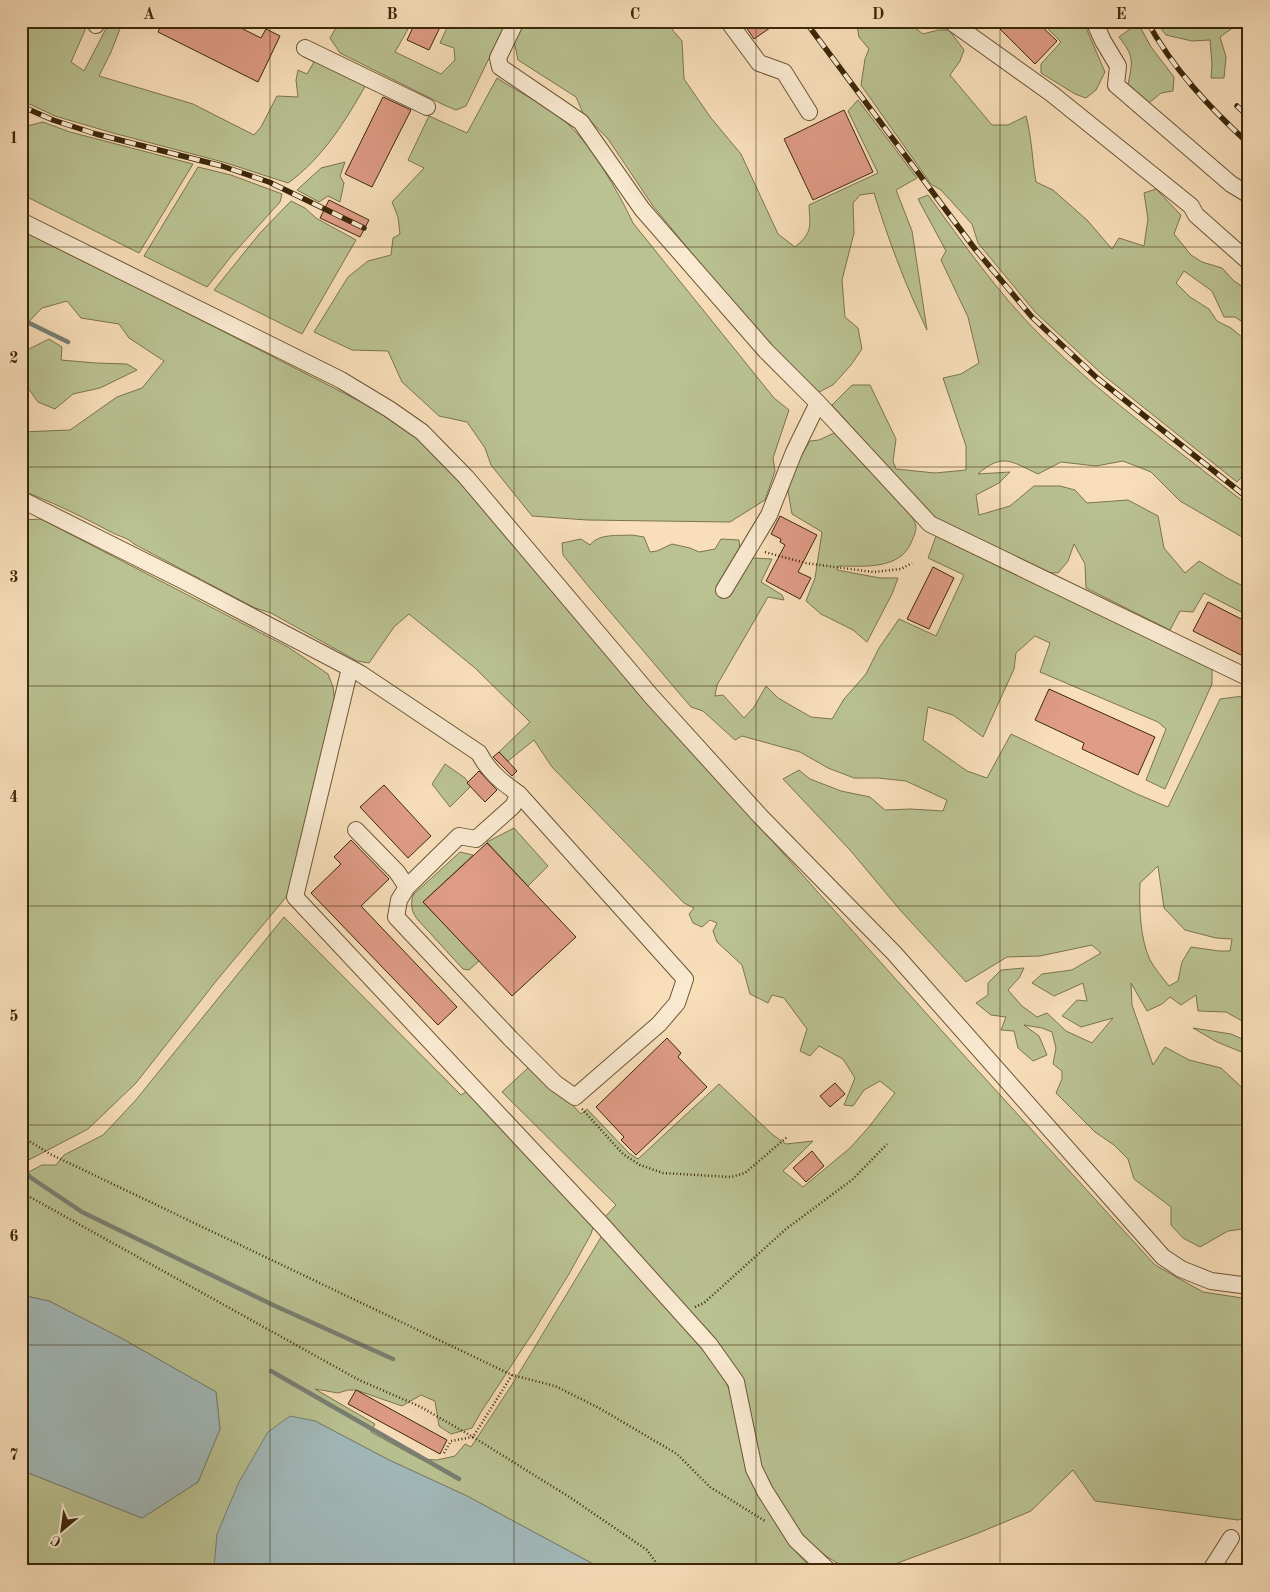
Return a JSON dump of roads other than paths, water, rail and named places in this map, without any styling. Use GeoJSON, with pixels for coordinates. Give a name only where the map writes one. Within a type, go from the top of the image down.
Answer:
{"type":"FeatureCollection","features":[{"type":"Feature","properties":{"kind":"lane"},"geometry":{"type":"LineString","coordinates":[[516,21],[498,58],[500,67],[581,122],[642,209],[766,351],[818,403],[930,524],[1249,678]]}},
{"type":"Feature","properties":{"kind":"lane"},"geometry":{"type":"LineString","coordinates":[[728,21],[759,63],[784,72],[809,112]]}},
{"type":"Feature","properties":{"kind":"lane"},"geometry":{"type":"LineString","coordinates":[[950,21],[1068,106],[1191,206],[1196,214],[1249,262]]}},
{"type":"Feature","properties":{"kind":"lane"},"geometry":{"type":"LineString","coordinates":[[1094,21],[1118,66],[1116,85],[1231,184],[1249,195]]}},
{"type":"Feature","properties":{"kind":"lane"},"geometry":{"type":"LineString","coordinates":[[305,48],[427,107]]}},
{"type":"Feature","properties":{"kind":"lane"},"geometry":{"type":"LineString","coordinates":[[21,221],[341,380],[422,432],[466,477],[658,704],[761,817],[894,953],[1162,1257],[1181,1269],[1211,1281],[1249,1286]]}},
{"type":"Feature","properties":{"kind":"lane"},"geometry":{"type":"LineString","coordinates":[[724,590],[769,515],[794,452],[818,403]]}},
{"type":"Feature","properties":{"kind":"lane"},"geometry":{"type":"LineString","coordinates":[[21,502],[24,501],[175,577],[361,674],[479,753],[485,765],[504,784],[519,794],[685,979],[677,1003],[659,1024],[575,1097],[555,1083],[516,1044],[396,917],[399,900],[407,887],[459,836],[476,839],[513,806],[519,794]]}},
{"type":"Feature","properties":{"kind":"lane"},"geometry":{"type":"LineString","coordinates":[[350,668],[295,898],[603,1226],[709,1344],[736,1382],[754,1469],[765,1490],[796,1540],[829,1571]]}},
{"type":"Feature","properties":{"kind":"lane"},"geometry":{"type":"LineString","coordinates":[[356,830],[397,872],[407,887]]}},
{"type":"Feature","properties":{"kind":"lane"},"geometry":{"type":"LineString","coordinates":[[1210,1571],[1231,1538]]}},
{"type":"Feature","properties":{"kind":"water"},"geometry":{"type":"Polygon","coordinates":[[[21,1295],[49,1301],[121,1338],[216,1392],[220,1429],[198,1482],[142,1518],[21,1470],[21,1295]]]}},
{"type":"Feature","properties":{"kind":"water"},"geometry":{"type":"Polygon","coordinates":[[[290,1416],[315,1421],[389,1460],[467,1496],[595,1565],[593,1571],[217,1571],[214,1567],[217,1534],[239,1482],[268,1432],[290,1416]]]}},
{"type":"Feature","properties":{"kind":"waterway"},"geometry":{"type":"LineString","coordinates":[[21,319],[68,342]]}},
{"type":"Feature","properties":{"kind":"waterway"},"geometry":{"type":"LineString","coordinates":[[21,1167],[30,1177],[82,1212],[273,1305],[393,1359]]}},
{"type":"Feature","properties":{"kind":"waterway"},"geometry":{"type":"LineString","coordinates":[[271,1371],[459,1479]]}},
{"type":"Feature","properties":{"kind":"railway"},"geometry":{"type":"LineString","coordinates":[[805,21],[975,249],[1032,317],[1097,378],[1249,499]]}},
{"type":"Feature","properties":{"kind":"railway"},"geometry":{"type":"LineString","coordinates":[[1147,21],[1168,55],[1193,87],[1249,144]]}},
{"type":"Feature","properties":{"kind":"railway"},"geometry":{"type":"LineString","coordinates":[[21,106],[53,120],[96,134],[222,166],[269,182],[364,228]]}},
{"type":"Feature","properties":{"kind":"railway"},"geometry":{"type":"LineString","coordinates":[[1237,106],[1249,117]]}}]}
